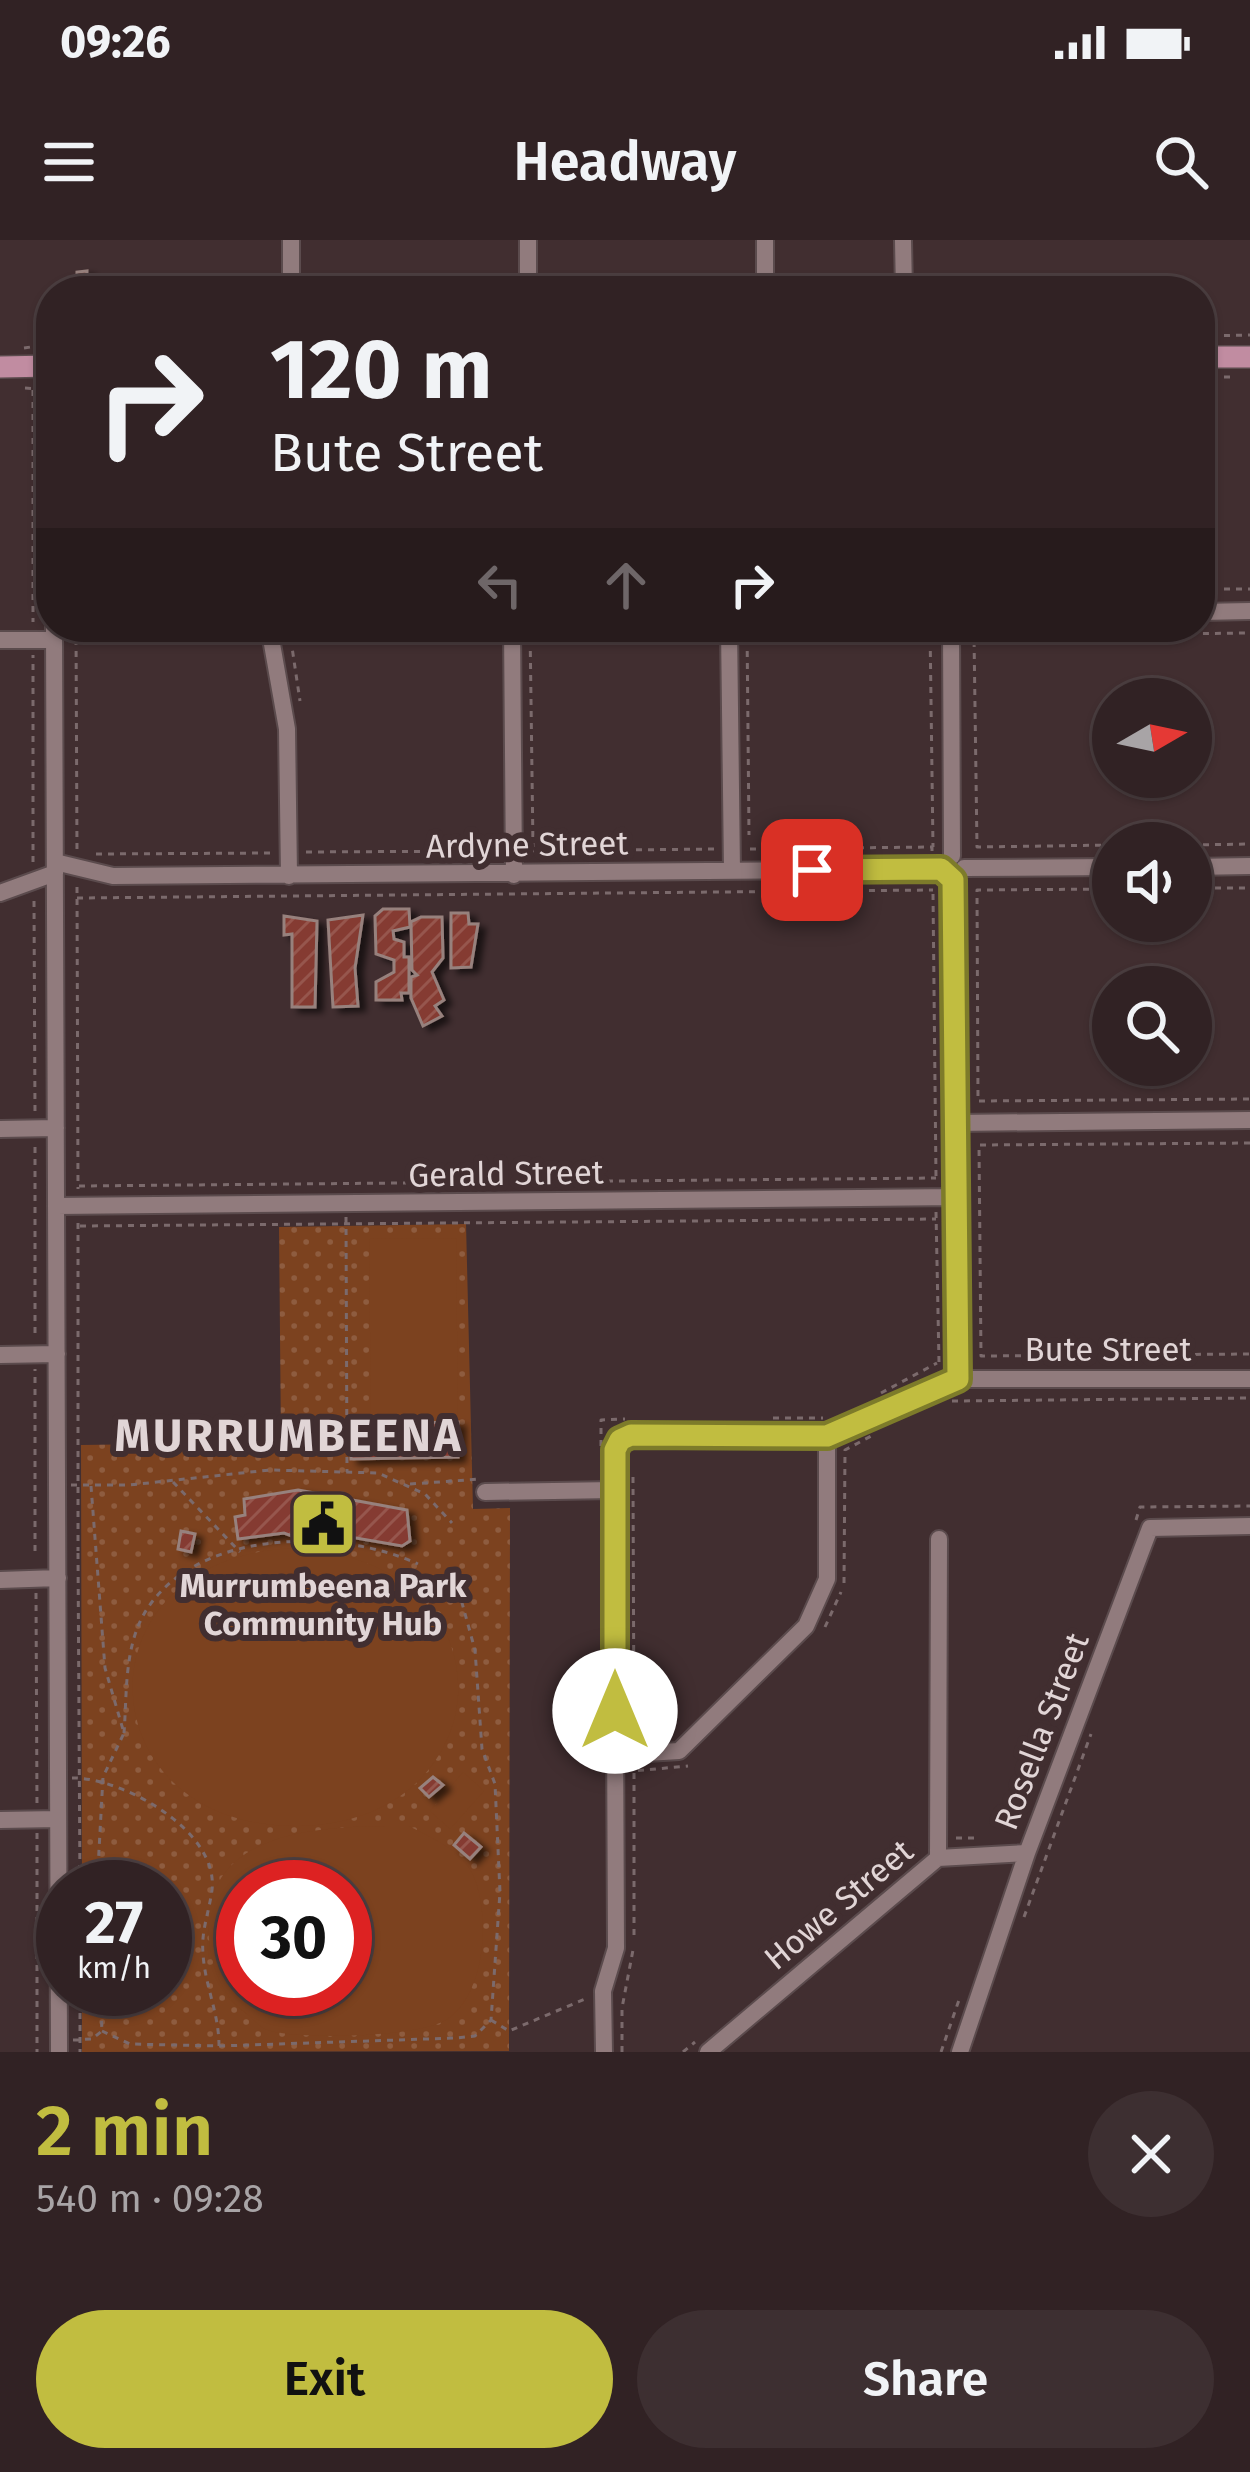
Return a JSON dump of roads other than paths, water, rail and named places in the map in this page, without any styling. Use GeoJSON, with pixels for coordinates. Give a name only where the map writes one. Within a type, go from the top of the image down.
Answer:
{"type":"FeatureCollection","features":[{"type":"Feature","properties":{"kind":"main road"},"geometry":{"type":"LineString","coordinates":[[1215,357],[1250,357]]}},
{"type":"Feature","properties":{"kind":"main road"},"geometry":{"type":"LineString","coordinates":[[0,367],[36,366]]}},
{"type":"Feature","properties":{"kind":"street"},"geometry":{"type":"LineString","coordinates":[[291,240],[291,276]]}},
{"type":"Feature","properties":{"kind":"street"},"geometry":{"type":"LineString","coordinates":[[528,240],[528,276]]}},
{"type":"Feature","properties":{"kind":"street"},"geometry":{"type":"LineString","coordinates":[[765,240],[765,276]]}},
{"type":"Feature","properties":{"kind":"street"},"geometry":{"type":"LineString","coordinates":[[903,240],[904,276]]}},
{"type":"Feature","properties":{"kind":"street"},"geometry":{"type":"LineString","coordinates":[[1215,612],[1250,611]]}},
{"type":"Feature","properties":{"kind":"street"},"geometry":{"type":"LineString","coordinates":[[0,640],[36,639]]}},
{"type":"Feature","properties":{"kind":"street"},"geometry":{"type":"LineString","coordinates":[[54,642],[59,2046]]}},
{"type":"Feature","properties":{"kind":"street"},"geometry":{"type":"LineString","coordinates":[[271,642],[286,729],[289,876]]}},
{"type":"Feature","properties":{"kind":"street"},"geometry":{"type":"LineString","coordinates":[[512,642],[514,875]]}},
{"type":"Feature","properties":{"kind":"street"},"geometry":{"type":"LineString","coordinates":[[729,642],[732,871]]}},
{"type":"Feature","properties":{"kind":"street"},"geometry":{"type":"LineString","coordinates":[[951,642],[958,1379]]}},
{"type":"Feature","properties":{"kind":"street"},"geometry":{"type":"LineString","coordinates":[[1212,867],[1250,866]]}},
{"type":"Feature","properties":{"kind":"street","name":"Ardyne Street"},"geometry":{"type":"LineString","coordinates":[[55,882],[77,884],[113,876],[1092,867]]}},
{"type":"Feature","properties":{"kind":"street"},"geometry":{"type":"LineString","coordinates":[[0,893],[33,891],[55,882]]}},
{"type":"Feature","properties":{"kind":"street"},"geometry":{"type":"LineString","coordinates":[[33,891],[55,882]]}},
{"type":"Feature","properties":{"kind":"street","name":"Ardyne Street"},"geometry":{"type":"LineString","coordinates":[[55,882],[77,884]]}},
{"type":"Feature","properties":{"kind":"street"},"geometry":{"type":"LineString","coordinates":[[955,1123],[1250,1120]]}},
{"type":"Feature","properties":{"kind":"street"},"geometry":{"type":"LineString","coordinates":[[0,1129],[56,1128]]}},
{"type":"Feature","properties":{"kind":"street","name":"Gerald Street"},"geometry":{"type":"LineString","coordinates":[[56,1206],[956,1198]]}},
{"type":"Feature","properties":{"kind":"street"},"geometry":{"type":"LineString","coordinates":[[0,1354],[57,1354]]}},
{"type":"Feature","properties":{"kind":"street","name":"Bute Street"},"geometry":{"type":"LineString","coordinates":[[614,1490],[620,1440],[631,1435],[827,1436],[958,1379],[1250,1378]]}},
{"type":"Feature","properties":{"kind":"street"},"geometry":{"type":"LineString","coordinates":[[615,1755],[679,1751],[806,1626],[827,1579],[827,1436]]}},
{"type":"Feature","properties":{"kind":"street"},"geometry":{"type":"LineString","coordinates":[[485,1492],[614,1490],[616,1948],[603,1991],[604,2052]]}},
{"type":"Feature","properties":{"kind":"street","name":"Rosella Street"},"geometry":{"type":"LineString","coordinates":[[960,2052],[1027,1853],[1150,1528],[1250,1526]]}},
{"type":"Feature","properties":{"kind":"street"},"geometry":{"type":"LineString","coordinates":[[938,1849],[939,1539]]}},
{"type":"Feature","properties":{"kind":"street"},"geometry":{"type":"LineString","coordinates":[[0,1580],[58,1578]]}},
{"type":"Feature","properties":{"kind":"street"},"geometry":{"type":"LineString","coordinates":[[0,1820],[58,1819]]}},
{"type":"Feature","properties":{"kind":"street","name":"Howe Street"},"geometry":{"type":"LineString","coordinates":[[710,2047],[938,1849],[1027,1853]]}},
{"type":"Feature","properties":{"kind":"place","name":"Murrumbeena Park Community Hub"},"geometry":{"type":"Point","coordinates":[323,1524]}},
{"type":"Feature","properties":{"kind":"district","name":"MURRUMBEENA"},"geometry":{"type":"Point","coordinates":[289,1435]}}]}
